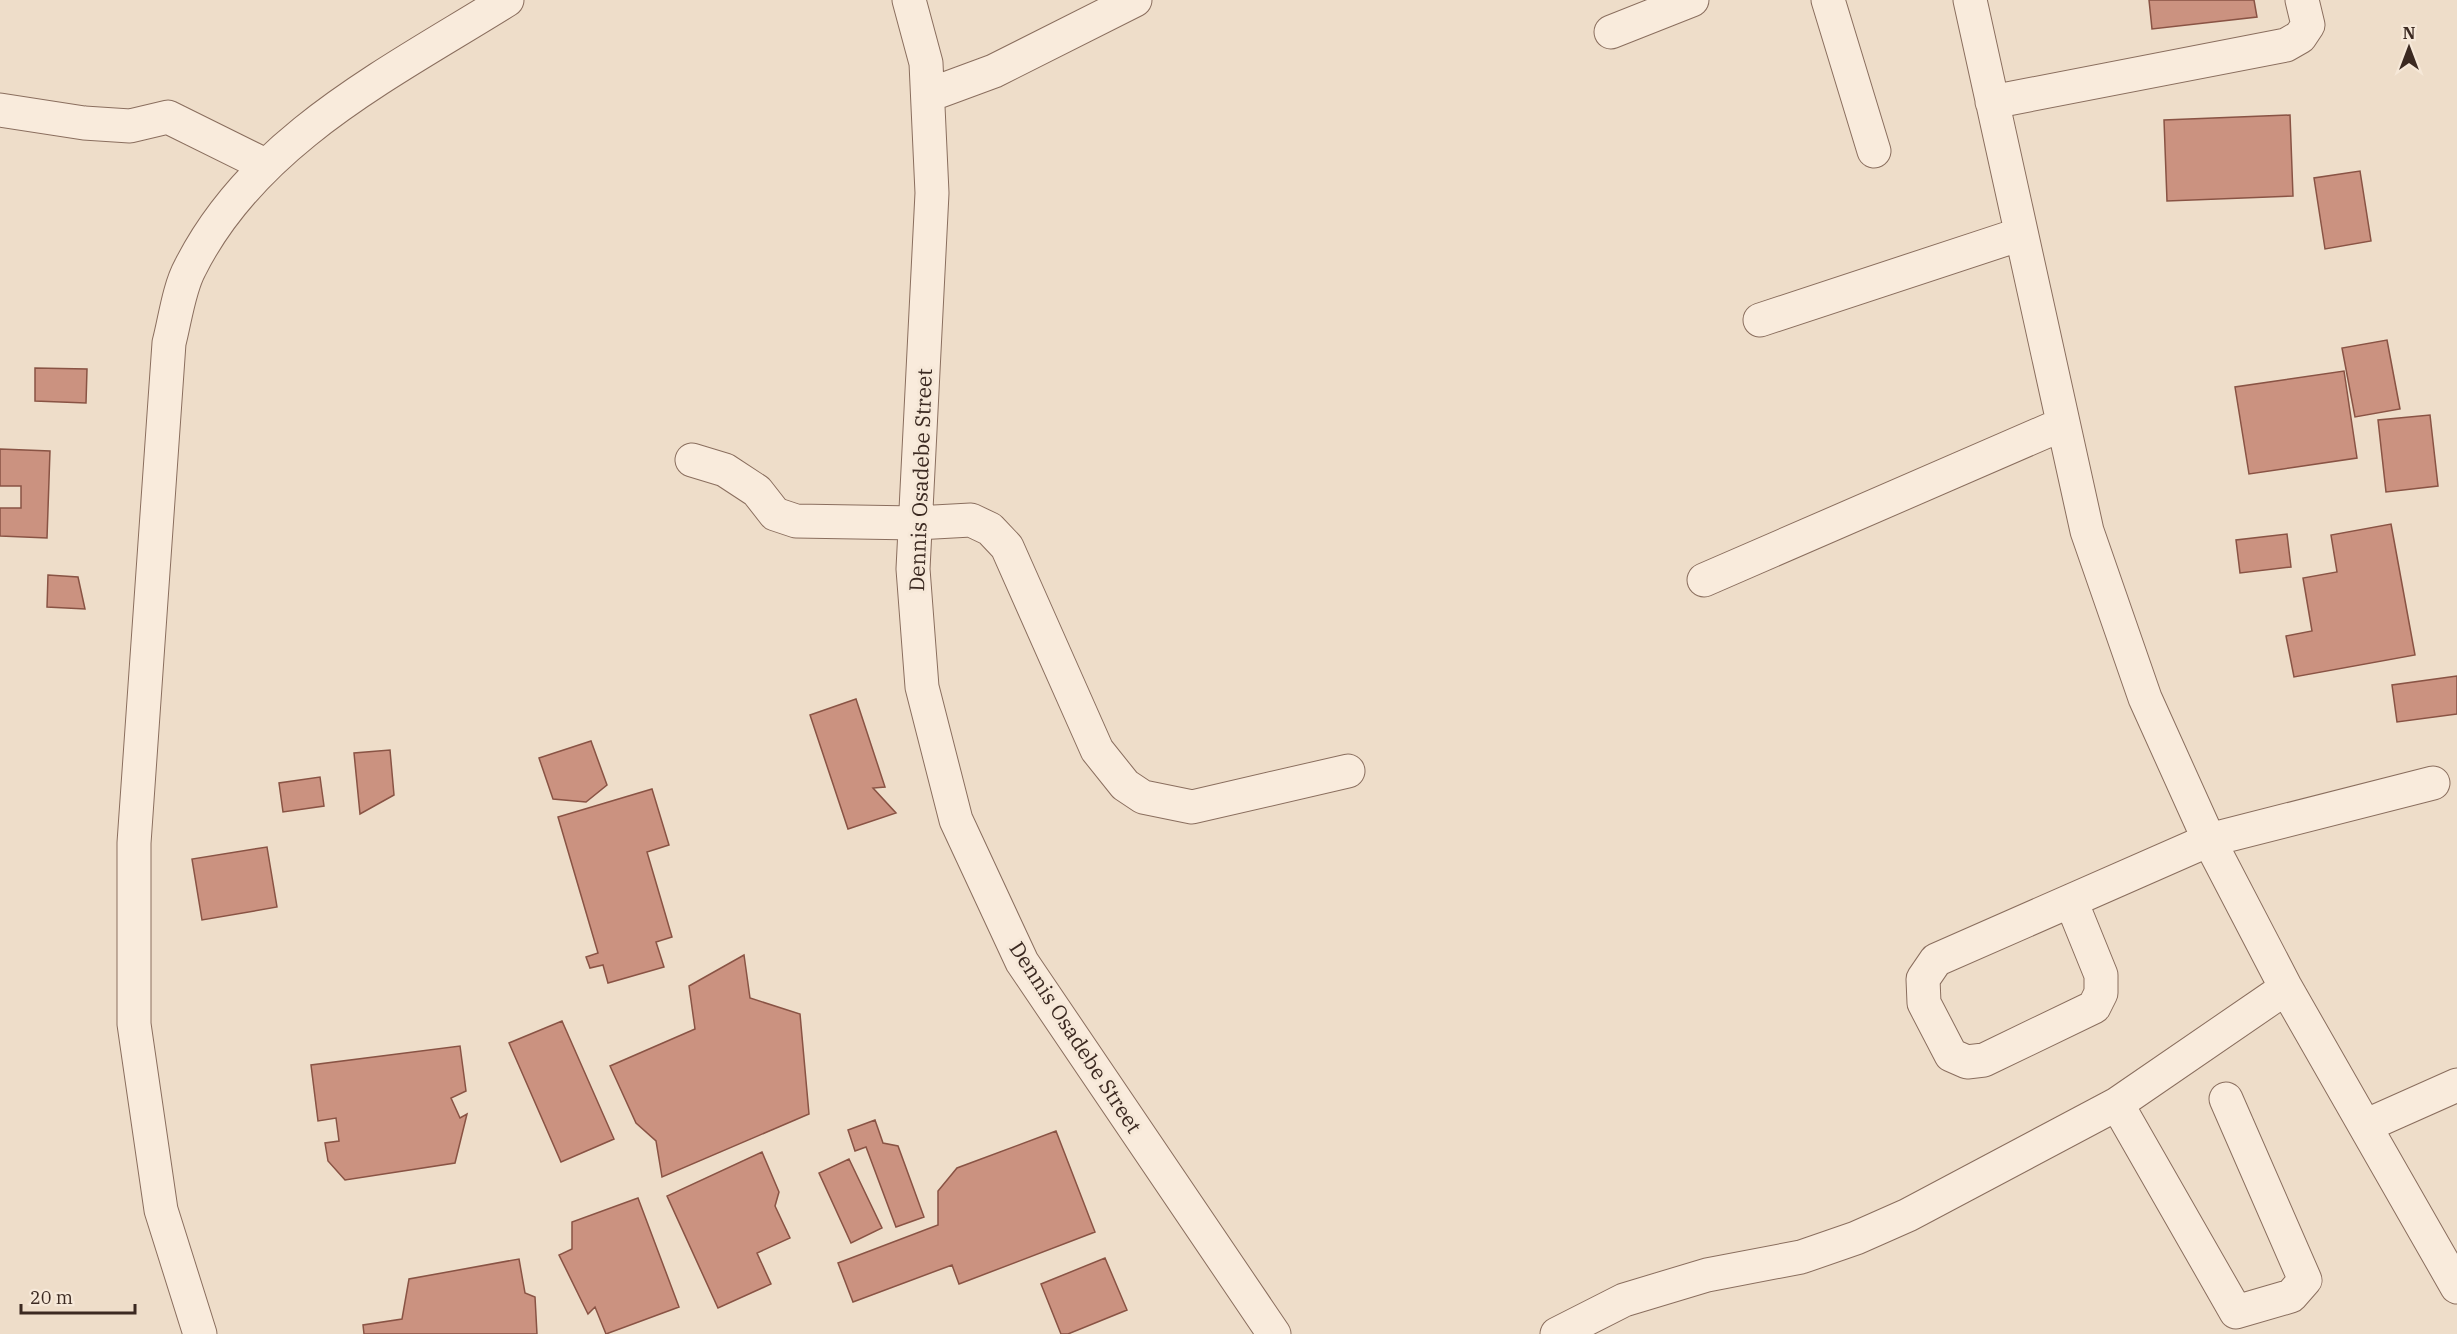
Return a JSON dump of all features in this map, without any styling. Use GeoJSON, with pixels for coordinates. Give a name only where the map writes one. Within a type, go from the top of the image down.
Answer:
{"type":"FeatureCollection","features":[{"type":"Feature","properties":{"kind":"street"},"geometry":{"type":"LineString","coordinates":[[200,1334],[161,1210],[134,1024],[134,843],[169,343],[188,270],[221,215],[265,165],[327,113],[507,0]]}},
{"type":"Feature","properties":{"kind":"street","name":"Dennis Osadebe Street"},"geometry":{"type":"LineString","coordinates":[[909,0],[926,63],[932,193],[913,569],[922,687],[956,820],[1022,962],[1274,1334]]}},
{"type":"Feature","properties":{"kind":"street"},"geometry":{"type":"LineString","coordinates":[[929,95],[994,71],[1135,0]]}},
{"type":"Feature","properties":{"kind":"street"},"geometry":{"type":"LineString","coordinates":[[1611,32],[1692,0]]}},
{"type":"Feature","properties":{"kind":"street"},"geometry":{"type":"LineString","coordinates":[[1828,0],[1874,151]]}},
{"type":"Feature","properties":{"kind":"street"},"geometry":{"type":"LineString","coordinates":[[1970,0],[2087,531],[2145,698],[2209,840],[2286,988],[2457,1287]]}},
{"type":"Feature","properties":{"kind":"street"},"geometry":{"type":"LineString","coordinates":[[1992,102],[2286,45],[2300,37],[2308,25],[2302,0]]}},
{"type":"Feature","properties":{"kind":"street"},"geometry":{"type":"LineString","coordinates":[[0,110],[84,123],[130,126],[168,117],[265,165]]}},
{"type":"Feature","properties":{"kind":"street"},"geometry":{"type":"LineString","coordinates":[[1760,320],[2021,234]]}},
{"type":"Feature","properties":{"kind":"street"},"geometry":{"type":"LineString","coordinates":[[1704,580],[2063,424]]}},
{"type":"Feature","properties":{"kind":"street"},"geometry":{"type":"LineString","coordinates":[[692,460],[725,470],[757,491],[775,514],[796,521],[916,523],[971,520],[990,529],[1007,547],[1097,750],[1125,785],[1143,797],[1192,807],[1348,771]]}},
{"type":"Feature","properties":{"kind":"street"},"geometry":{"type":"LineString","coordinates":[[2071,901],[2101,975],[2101,993],[2094,1007],[1984,1060],[1967,1062],[1951,1055],[1923,1003],[1923,979],[1935,960],[2209,840],[2433,783]]}},
{"type":"Feature","properties":{"kind":"street"},"geometry":{"type":"LineString","coordinates":[[1573,1330],[1624,1300],[1707,1275],[1801,1257],[1856,1238],[1908,1215],[2117,1104],[2286,988]]}},
{"type":"Feature","properties":{"kind":"street"},"geometry":{"type":"LineString","coordinates":[[2365,1126],[2457,1085]]}},
{"type":"Feature","properties":{"kind":"street"},"geometry":{"type":"LineString","coordinates":[[2117,1104],[2236,1312],[2291,1296],[2305,1280],[2226,1099]]}},
{"type":"Feature","properties":{"kind":"building"},"geometry":{"type":"Polygon","coordinates":[[[2149,0],[2254,0],[2257,17],[2152,29],[2149,0]]]}},
{"type":"Feature","properties":{"kind":"building"},"geometry":{"type":"Polygon","coordinates":[[[2290,115],[2293,196],[2167,201],[2164,120],[2290,115]]]}},
{"type":"Feature","properties":{"kind":"building"},"geometry":{"type":"Polygon","coordinates":[[[2360,171],[2371,241],[2325,249],[2314,178],[2360,171]]]}},
{"type":"Feature","properties":{"kind":"building"},"geometry":{"type":"Polygon","coordinates":[[[2387,340],[2400,409],[2355,417],[2342,348],[2387,340]]]}},
{"type":"Feature","properties":{"kind":"building"},"geometry":{"type":"Polygon","coordinates":[[[35,368],[87,369],[86,403],[35,401],[35,368]]]}},
{"type":"Feature","properties":{"kind":"building"},"geometry":{"type":"Polygon","coordinates":[[[2344,371],[2357,458],[2249,474],[2235,387],[2344,371]]]}},
{"type":"Feature","properties":{"kind":"building"},"geometry":{"type":"Polygon","coordinates":[[[2430,415],[2438,486],[2386,492],[2378,420],[2430,415]]]}},
{"type":"Feature","properties":{"kind":"building"},"geometry":{"type":"Polygon","coordinates":[[[0,449],[50,451],[47,538],[0,536],[0,508],[21,508],[21,486],[0,486],[0,449]]]}},
{"type":"Feature","properties":{"kind":"building"},"geometry":{"type":"Polygon","coordinates":[[[2391,524],[2415,655],[2294,677],[2286,636],[2312,631],[2303,578],[2337,572],[2331,535],[2391,524]]]}},
{"type":"Feature","properties":{"kind":"building"},"geometry":{"type":"Polygon","coordinates":[[[2287,534],[2291,567],[2240,573],[2236,540],[2287,534]]]}},
{"type":"Feature","properties":{"kind":"building"},"geometry":{"type":"Polygon","coordinates":[[[48,575],[78,577],[85,609],[47,607],[48,575]]]}},
{"type":"Feature","properties":{"kind":"building"},"geometry":{"type":"Polygon","coordinates":[[[2457,676],[2457,714],[2397,722],[2392,685],[2457,676]]]}},
{"type":"Feature","properties":{"kind":"building"},"geometry":{"type":"Polygon","coordinates":[[[856,699],[885,787],[873,788],[896,813],[848,829],[810,715],[856,699]]]}},
{"type":"Feature","properties":{"kind":"building"},"geometry":{"type":"Polygon","coordinates":[[[591,741],[607,785],[586,802],[553,799],[539,758],[591,741]]]}},
{"type":"Feature","properties":{"kind":"building"},"geometry":{"type":"Polygon","coordinates":[[[390,750],[394,795],[360,814],[354,753],[390,750]]]}},
{"type":"Feature","properties":{"kind":"building"},"geometry":{"type":"Polygon","coordinates":[[[320,777],[324,806],[283,812],[279,783],[320,777]]]}},
{"type":"Feature","properties":{"kind":"building"},"geometry":{"type":"Polygon","coordinates":[[[652,789],[669,845],[647,852],[672,937],[656,942],[664,967],[608,983],[603,965],[590,968],[586,957],[598,953],[558,817],[652,789]]]}},
{"type":"Feature","properties":{"kind":"building"},"geometry":{"type":"Polygon","coordinates":[[[267,847],[277,907],[202,920],[192,859],[267,847]]]}},
{"type":"Feature","properties":{"kind":"building"},"geometry":{"type":"Polygon","coordinates":[[[744,955],[750,998],[800,1014],[809,1114],[662,1177],[656,1141],[636,1123],[610,1066],[695,1029],[689,986],[744,955]]]}},
{"type":"Feature","properties":{"kind":"building"},"geometry":{"type":"Polygon","coordinates":[[[562,1021],[614,1139],[561,1162],[509,1043],[562,1021]]]}},
{"type":"Feature","properties":{"kind":"building"},"geometry":{"type":"Polygon","coordinates":[[[460,1046],[466,1091],[451,1098],[460,1118],[467,1114],[455,1163],[345,1180],[328,1161],[325,1143],[339,1141],[336,1118],[318,1121],[311,1065],[460,1046]]]}},
{"type":"Feature","properties":{"kind":"building"},"geometry":{"type":"Polygon","coordinates":[[[875,1120],[883,1143],[898,1146],[924,1217],[896,1227],[866,1147],[855,1151],[848,1130],[875,1120]]]}},
{"type":"Feature","properties":{"kind":"building"},"geometry":{"type":"Polygon","coordinates":[[[1056,1131],[1095,1232],[959,1284],[952,1265],[853,1302],[838,1263],[938,1225],[938,1191],[957,1168],[1056,1131]]]}},
{"type":"Feature","properties":{"kind":"building"},"geometry":{"type":"Polygon","coordinates":[[[762,1152],[779,1192],[775,1206],[790,1238],[757,1253],[771,1284],[718,1308],[667,1196],[762,1152]]]}},
{"type":"Feature","properties":{"kind":"building"},"geometry":{"type":"Polygon","coordinates":[[[849,1159],[882,1228],[851,1243],[819,1173],[849,1159]]]}},
{"type":"Feature","properties":{"kind":"building"},"geometry":{"type":"Polygon","coordinates":[[[638,1198],[679,1307],[606,1334],[595,1307],[588,1314],[559,1255],[572,1249],[572,1222],[638,1198]]]}},
{"type":"Feature","properties":{"kind":"building"},"geometry":{"type":"Polygon","coordinates":[[[1105,1258],[1127,1310],[1068,1334],[1061,1334],[1041,1284],[1105,1258]]]}},
{"type":"Feature","properties":{"kind":"building"},"geometry":{"type":"Polygon","coordinates":[[[519,1259],[525,1293],[535,1297],[537,1334],[364,1334],[363,1325],[402,1319],[409,1279],[519,1259]]]}}]}
